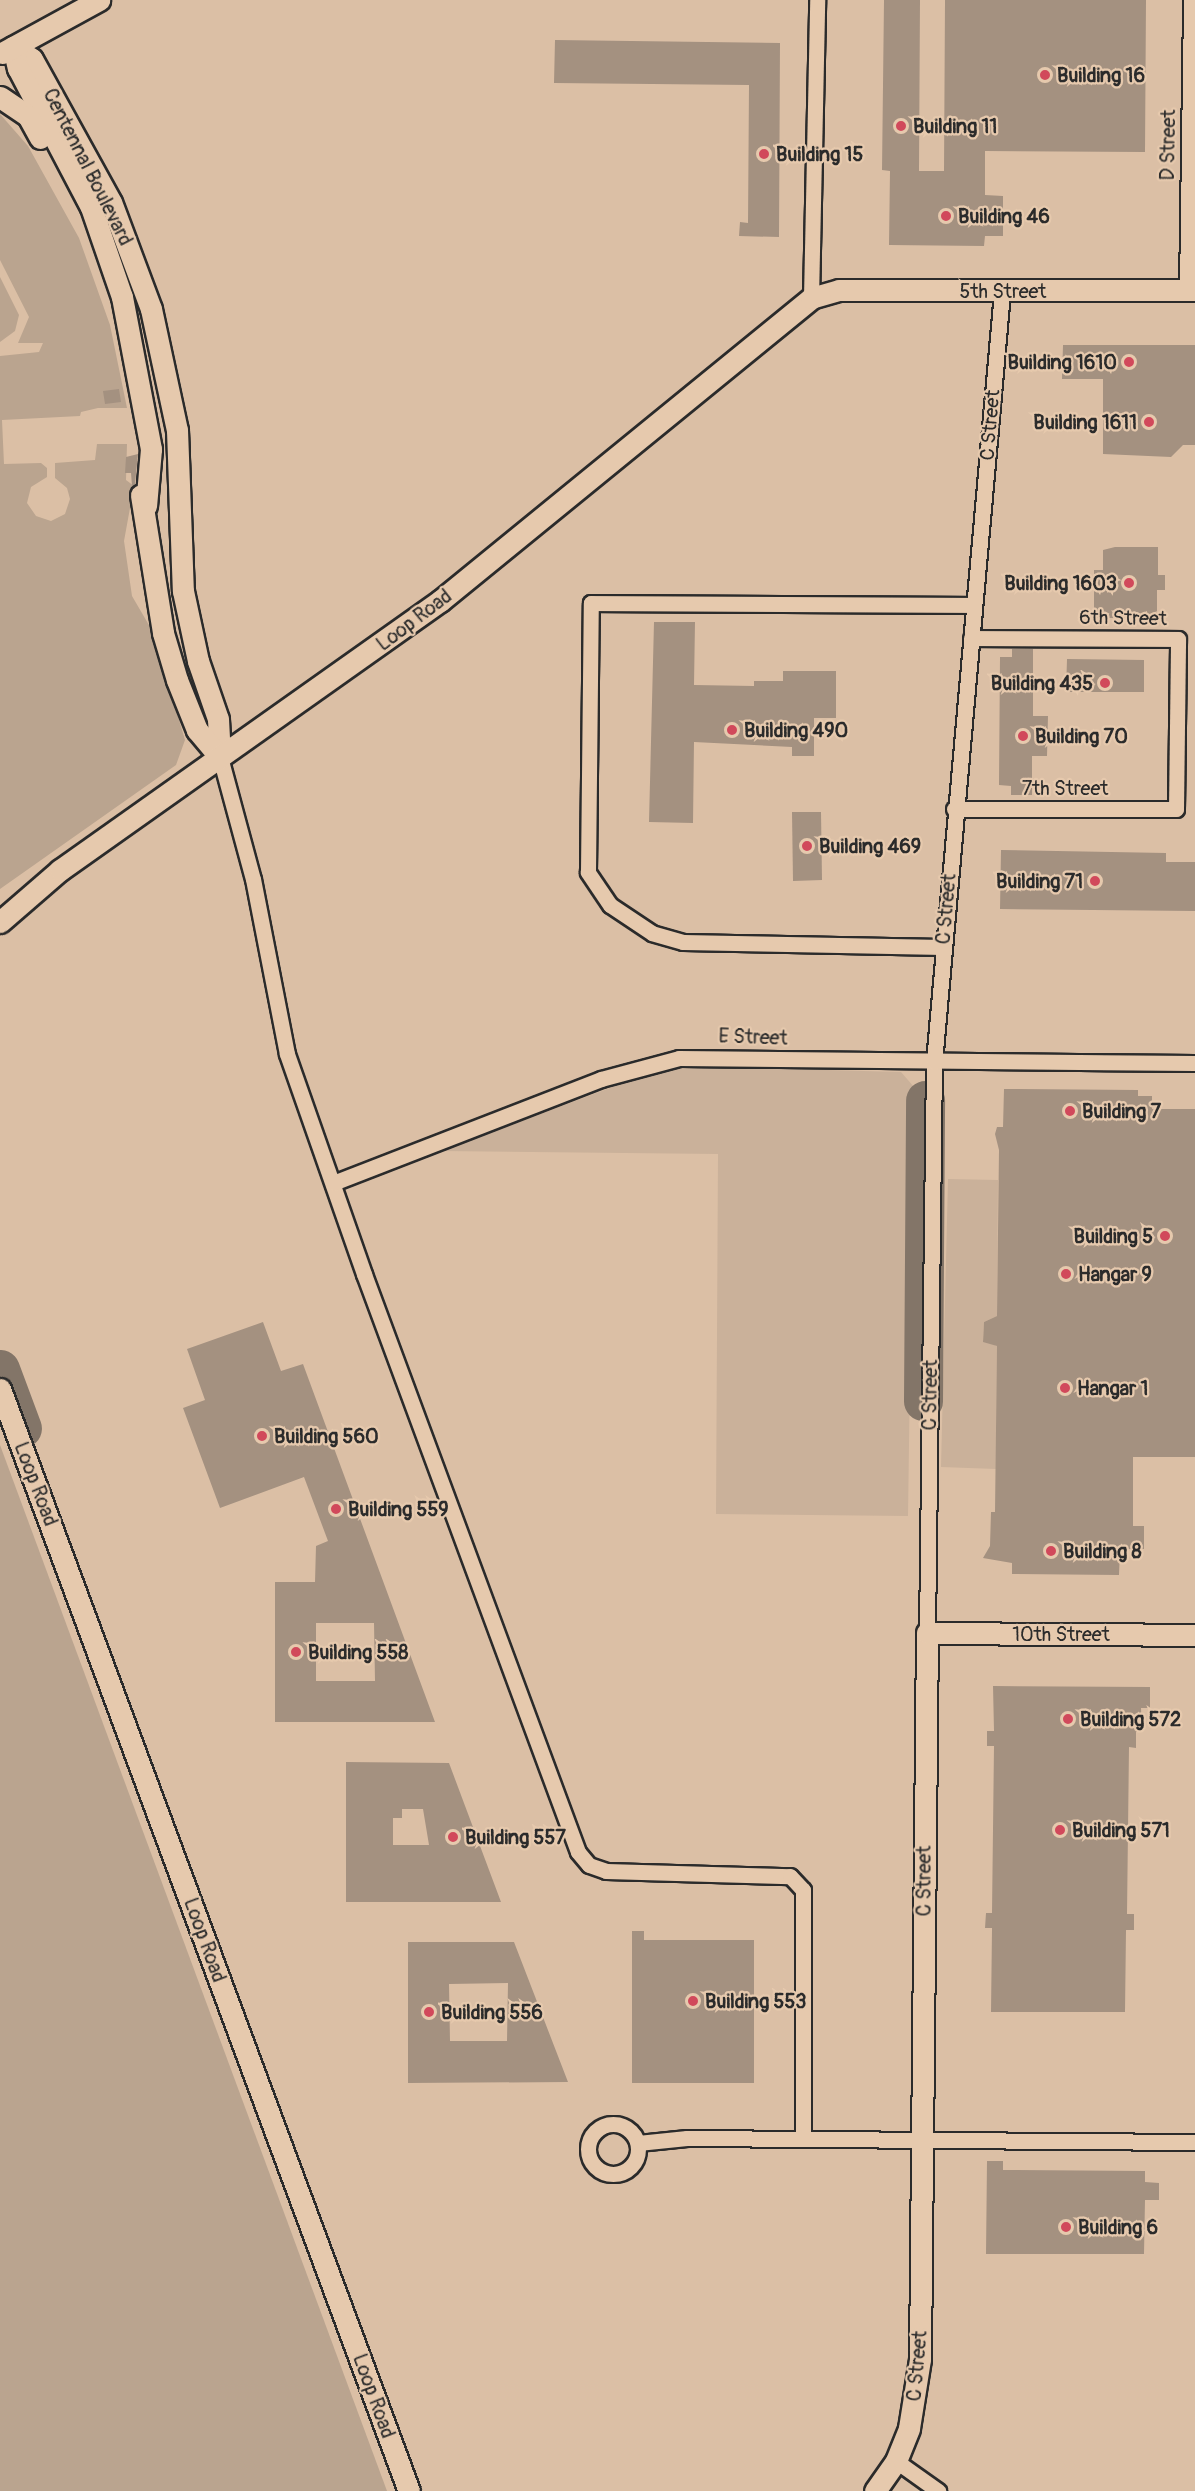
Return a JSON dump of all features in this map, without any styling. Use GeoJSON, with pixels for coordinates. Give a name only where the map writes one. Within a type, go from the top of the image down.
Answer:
{"type":"FeatureCollection","features":[{"type":"Feature","properties":{"kind":"street"},"geometry":{"type":"LineString","coordinates":[[6,51],[99,0]]}},
{"type":"Feature","properties":{"kind":"street"},"geometry":{"type":"LineString","coordinates":[[811,298],[817,0]]}},
{"type":"Feature","properties":{"kind":"street","name":"D Street"},"geometry":{"type":"LineString","coordinates":[[1191,0],[1191,290]]}},
{"type":"Feature","properties":{"kind":"street","name":"Centennal Boulevard"},"geometry":{"type":"LineString","coordinates":[[6,51],[18,68],[91,207],[119,286],[139,367],[146,432],[139,449],[139,477],[146,506],[163,633],[177,680],[197,730],[220,757]]}},
{"type":"Feature","properties":{"kind":"street","name":"Centennal Boulevard"},"geometry":{"type":"LineString","coordinates":[[6,51],[32,59],[111,202],[152,309],[177,429],[183,591],[198,661],[218,719],[220,757]]}},
{"type":"Feature","properties":{"kind":"street"},"geometry":{"type":"LineString","coordinates":[[0,97],[28,116],[119,286]]}},
{"type":"Feature","properties":{"kind":"street","name":"5th Street"},"geometry":{"type":"LineString","coordinates":[[811,298],[839,290],[1002,292],[1191,290]]}},
{"type":"Feature","properties":{"kind":"street","name":"C Street"},"geometry":{"type":"LineString","coordinates":[[875,2491],[896,2461],[918,2382],[934,1062],[954,809],[1002,292]]}},
{"type":"Feature","properties":{"kind":"street","name":"Loop Road"},"geometry":{"type":"LineString","coordinates":[[0,922],[52,877],[440,601],[636,436],[811,298]]}},
{"type":"Feature","properties":{"kind":"street"},"geometry":{"type":"LineString","coordinates":[[943,947],[683,942],[652,933],[610,905],[588,872],[591,603],[973,605]]}},
{"type":"Feature","properties":{"kind":"street","name":"6th Street"},"geometry":{"type":"LineString","coordinates":[[971,638],[1178,639],[1176,809]]}},
{"type":"Feature","properties":{"kind":"street"},"geometry":{"type":"LineString","coordinates":[[220,757],[253,879],[278,1021],[333,1183],[582,1860],[596,1869],[616,1872],[790,1876],[803,1890],[803,2139]]}},
{"type":"Feature","properties":{"kind":"street","name":"7th Street"},"geometry":{"type":"LineString","coordinates":[[954,809],[1176,809]]}},
{"type":"Feature","properties":{"kind":"street","name":"E Street"},"geometry":{"type":"LineString","coordinates":[[333,1183],[658,1061],[705,1057],[934,1062],[1195,1063]]}},
{"type":"Feature","properties":{"kind":"street","name":"Loop Road"},"geometry":{"type":"LineString","coordinates":[[0,1389],[409,2491]]}},
{"type":"Feature","properties":{"kind":"street","name":"10th Street"},"geometry":{"type":"LineString","coordinates":[[927,1633],[1195,1635]]}},
{"type":"Feature","properties":{"kind":"street"},"geometry":{"type":"LineString","coordinates":[[638,2143],[803,2139],[1195,2142]]}},
{"type":"Feature","properties":{"kind":"street"},"geometry":{"type":"LineString","coordinates":[[896,2461],[938,2491]]}},
{"type":"Feature","properties":{"kind":"shaded area"},"geometry":{"type":"Polygon","coordinates":[[[0,114],[28,146],[79,238],[110,325],[127,408],[98,408],[81,412],[80,416],[2,420],[4,464],[41,463],[47,468],[47,477],[31,487],[27,503],[36,516],[51,521],[65,514],[70,499],[67,488],[55,478],[55,463],[95,460],[97,444],[127,444],[126,480],[134,486],[124,541],[132,596],[153,632],[185,740],[176,765],[0,889],[0,356],[39,352],[43,343],[18,343],[29,317],[0,260],[0,114]]]}},
{"type":"Feature","properties":{"kind":"shaded area"},"geometry":{"type":"Polygon","coordinates":[[[0,277],[19,315],[15,331],[0,342],[0,277]]]}},
{"type":"Feature","properties":{"kind":"shaded area"},"geometry":{"type":"Polygon","coordinates":[[[716,1067],[901,1072],[914,1087],[908,1516],[716,1514],[718,1154],[442,1151],[639,1077],[663,1070],[716,1067]]]}},
{"type":"Feature","properties":{"kind":"shaded area"},"geometry":{"type":"Polygon","coordinates":[[[948,1179],[998,1180],[997,1316],[984,1322],[983,1340],[997,1346],[996,1469],[941,1467],[948,1179]]]}},
{"type":"Feature","properties":{"kind":"shaded area"},"geometry":{"type":"Polygon","coordinates":[[[0,1445],[387,2491],[0,2491],[0,1445]]]}},
{"type":"Feature","properties":{"kind":"building","name":"Building 16"},"geometry":{"type":"Polygon","coordinates":[[[884,0],[920,0],[919,171],[944,171],[945,0],[1146,0],[1145,152],[985,151],[985,195],[1003,196],[1003,236],[985,236],[984,246],[889,245],[890,171],[882,170],[884,0]]]}},
{"type":"Feature","properties":{"kind":"building","name":"Building 15"},"geometry":{"type":"Polygon","coordinates":[[[555,40],[780,43],[779,237],[739,236],[740,222],[748,223],[749,85],[554,83],[555,40]]]}},
{"type":"Feature","properties":{"kind":"building"},"geometry":{"type":"Polygon","coordinates":[[[1063,345],[1195,345],[1195,445],[1183,445],[1171,457],[1103,454],[1103,379],[1062,379],[1063,345]]]}},
{"type":"Feature","properties":{"kind":"building"},"geometry":{"type":"Polygon","coordinates":[[[119,389],[121,402],[105,404],[103,391],[119,389]]]}},
{"type":"Feature","properties":{"kind":"building"},"geometry":{"type":"Polygon","coordinates":[[[138,454],[135,484],[132,486],[131,473],[125,473],[126,457],[138,454]]]}},
{"type":"Feature","properties":{"kind":"building","name":"Building 1603"},"geometry":{"type":"Polygon","coordinates":[[[1115,547],[1158,547],[1158,575],[1165,575],[1165,590],[1157,590],[1157,618],[1094,618],[1094,570],[1103,570],[1103,550],[1115,547]]]}},
{"type":"Feature","properties":{"kind":"building","name":"Building 490"},"geometry":{"type":"Polygon","coordinates":[[[654,622],[695,622],[694,685],[754,686],[754,681],[783,681],[783,671],[836,671],[836,718],[814,718],[814,756],[792,756],[792,747],[694,742],[693,823],[649,822],[654,622]]]}},
{"type":"Feature","properties":{"kind":"building","name":"Building 70"},"geometry":{"type":"Polygon","coordinates":[[[1012,649],[1033,649],[1033,716],[1048,716],[1047,756],[1032,756],[1032,795],[1011,795],[1011,786],[999,785],[1000,657],[1012,657],[1012,649]]]}},
{"type":"Feature","properties":{"kind":"building","name":"Building 435"},"geometry":{"type":"Polygon","coordinates":[[[1067,659],[1144,660],[1144,692],[1066,692],[1067,659]]]}},
{"type":"Feature","properties":{"kind":"building","name":"Building 469"},"geometry":{"type":"Polygon","coordinates":[[[792,812],[821,812],[822,880],[793,881],[792,812]]]}},
{"type":"Feature","properties":{"kind":"building","name":"Building 71"},"geometry":{"type":"Polygon","coordinates":[[[1001,850],[1166,853],[1166,862],[1195,862],[1195,911],[1000,909],[1001,850]]]}},
{"type":"Feature","properties":{"kind":"building"},"geometry":{"type":"Polygon","coordinates":[[[1004,1089],[1138,1090],[1138,1096],[1152,1096],[1152,1109],[1195,1109],[1195,1457],[1133,1457],[1133,1526],[1144,1526],[1144,1549],[1120,1549],[1119,1575],[1012,1574],[1012,1563],[983,1558],[990,1546],[991,1512],[995,1512],[997,1346],[983,1342],[984,1322],[997,1316],[999,1150],[995,1134],[997,1127],[1003,1127],[1004,1089]]]}},
{"type":"Feature","properties":{"kind":"building"},"geometry":{"type":"Polygon","coordinates":[[[263,1322],[281,1371],[303,1364],[435,1722],[275,1722],[275,1582],[315,1582],[316,1546],[328,1541],[304,1477],[220,1508],[183,1408],[205,1400],[187,1349],[263,1322]],[[316,1623],[316,1681],[375,1681],[374,1623],[316,1623]]]}},
{"type":"Feature","properties":{"kind":"building"},"geometry":{"type":"Polygon","coordinates":[[[993,1686],[1150,1687],[1150,1708],[1141,1708],[1142,1732],[1136,1732],[1136,1748],[1129,1747],[1127,1914],[1134,1914],[1134,1930],[1126,1930],[1125,2012],[991,2012],[992,1928],[985,1928],[986,1913],[992,1913],[994,1746],[987,1746],[987,1731],[994,1731],[993,1686]]]}},
{"type":"Feature","properties":{"kind":"building","name":"Building 557"},"geometry":{"type":"Polygon","coordinates":[[[346,1762],[449,1763],[501,1902],[346,1902],[346,1762]],[[402,1809],[402,1818],[393,1818],[393,1845],[429,1845],[423,1809],[402,1809]]]}},
{"type":"Feature","properties":{"kind":"building","name":"Building 553"},"geometry":{"type":"Polygon","coordinates":[[[632,1931],[644,1931],[644,1940],[754,1940],[754,2083],[632,2083],[632,1931]]]}},
{"type":"Feature","properties":{"kind":"building","name":"Building 556"},"geometry":{"type":"Polygon","coordinates":[[[408,1942],[514,1942],[568,2082],[408,2083],[408,1942]],[[508,1983],[449,1984],[450,2041],[507,2041],[508,1983]]]}},
{"type":"Feature","properties":{"kind":"building","name":"Building 6"},"geometry":{"type":"Polygon","coordinates":[[[987,2161],[1003,2161],[1003,2170],[1145,2171],[1145,2182],[1159,2183],[1159,2200],[1145,2200],[1144,2254],[986,2254],[987,2161]]]}},
{"type":"Feature","properties":{"kind":"taxiway"},"geometry":{"type":"LineString","coordinates":[[923,1401],[925,1100]]}},
{"type":"Feature","properties":{"kind":"taxiway"},"geometry":{"type":"LineString","coordinates":[[0,1369],[22,1428]]}},
{"type":"Feature","properties":{"kind":"place","name":"Building 16"},"geometry":{"type":"Point","coordinates":[1045,75]}},
{"type":"Feature","properties":{"kind":"place","name":"Building 11"},"geometry":{"type":"Point","coordinates":[901,126]}},
{"type":"Feature","properties":{"kind":"place","name":"Building 15"},"geometry":{"type":"Point","coordinates":[764,154]}},
{"type":"Feature","properties":{"kind":"place","name":"Building 46"},"geometry":{"type":"Point","coordinates":[946,216]}},
{"type":"Feature","properties":{"kind":"place","name":"Building 1610"},"geometry":{"type":"Point","coordinates":[1129,362]}},
{"type":"Feature","properties":{"kind":"place","name":"Building 1611"},"geometry":{"type":"Point","coordinates":[1149,422]}},
{"type":"Feature","properties":{"kind":"place","name":"Building 1603"},"geometry":{"type":"Point","coordinates":[1129,583]}},
{"type":"Feature","properties":{"kind":"place","name":"Building 435"},"geometry":{"type":"Point","coordinates":[1105,683]}},
{"type":"Feature","properties":{"kind":"place","name":"Building 490"},"geometry":{"type":"Point","coordinates":[732,730]}},
{"type":"Feature","properties":{"kind":"place","name":"Building 70"},"geometry":{"type":"Point","coordinates":[1023,736]}},
{"type":"Feature","properties":{"kind":"place","name":"Building 469"},"geometry":{"type":"Point","coordinates":[807,846]}},
{"type":"Feature","properties":{"kind":"place","name":"Building 71"},"geometry":{"type":"Point","coordinates":[1095,881]}},
{"type":"Feature","properties":{"kind":"place","name":"Building 7"},"geometry":{"type":"Point","coordinates":[1070,1111]}},
{"type":"Feature","properties":{"kind":"place","name":"Building 5"},"geometry":{"type":"Point","coordinates":[1165,1236]}},
{"type":"Feature","properties":{"kind":"place","name":"Hangar 9"},"geometry":{"type":"Point","coordinates":[1066,1274]}},
{"type":"Feature","properties":{"kind":"place","name":"Hangar 1"},"geometry":{"type":"Point","coordinates":[1065,1388]}},
{"type":"Feature","properties":{"kind":"place","name":"Building 560"},"geometry":{"type":"Point","coordinates":[262,1436]}},
{"type":"Feature","properties":{"kind":"place","name":"Building 559"},"geometry":{"type":"Point","coordinates":[336,1509]}},
{"type":"Feature","properties":{"kind":"place","name":"Building 8"},"geometry":{"type":"Point","coordinates":[1051,1551]}},
{"type":"Feature","properties":{"kind":"place","name":"Building 558"},"geometry":{"type":"Point","coordinates":[296,1652]}},
{"type":"Feature","properties":{"kind":"place","name":"Building 572"},"geometry":{"type":"Point","coordinates":[1068,1719]}},
{"type":"Feature","properties":{"kind":"place","name":"Building 571"},"geometry":{"type":"Point","coordinates":[1060,1830]}},
{"type":"Feature","properties":{"kind":"place","name":"Building 557"},"geometry":{"type":"Point","coordinates":[453,1837]}},
{"type":"Feature","properties":{"kind":"place","name":"Building 553"},"geometry":{"type":"Point","coordinates":[693,2001]}},
{"type":"Feature","properties":{"kind":"place","name":"Building 556"},"geometry":{"type":"Point","coordinates":[429,2012]}},
{"type":"Feature","properties":{"kind":"place","name":"Building 6"},"geometry":{"type":"Point","coordinates":[1066,2227]}}]}
